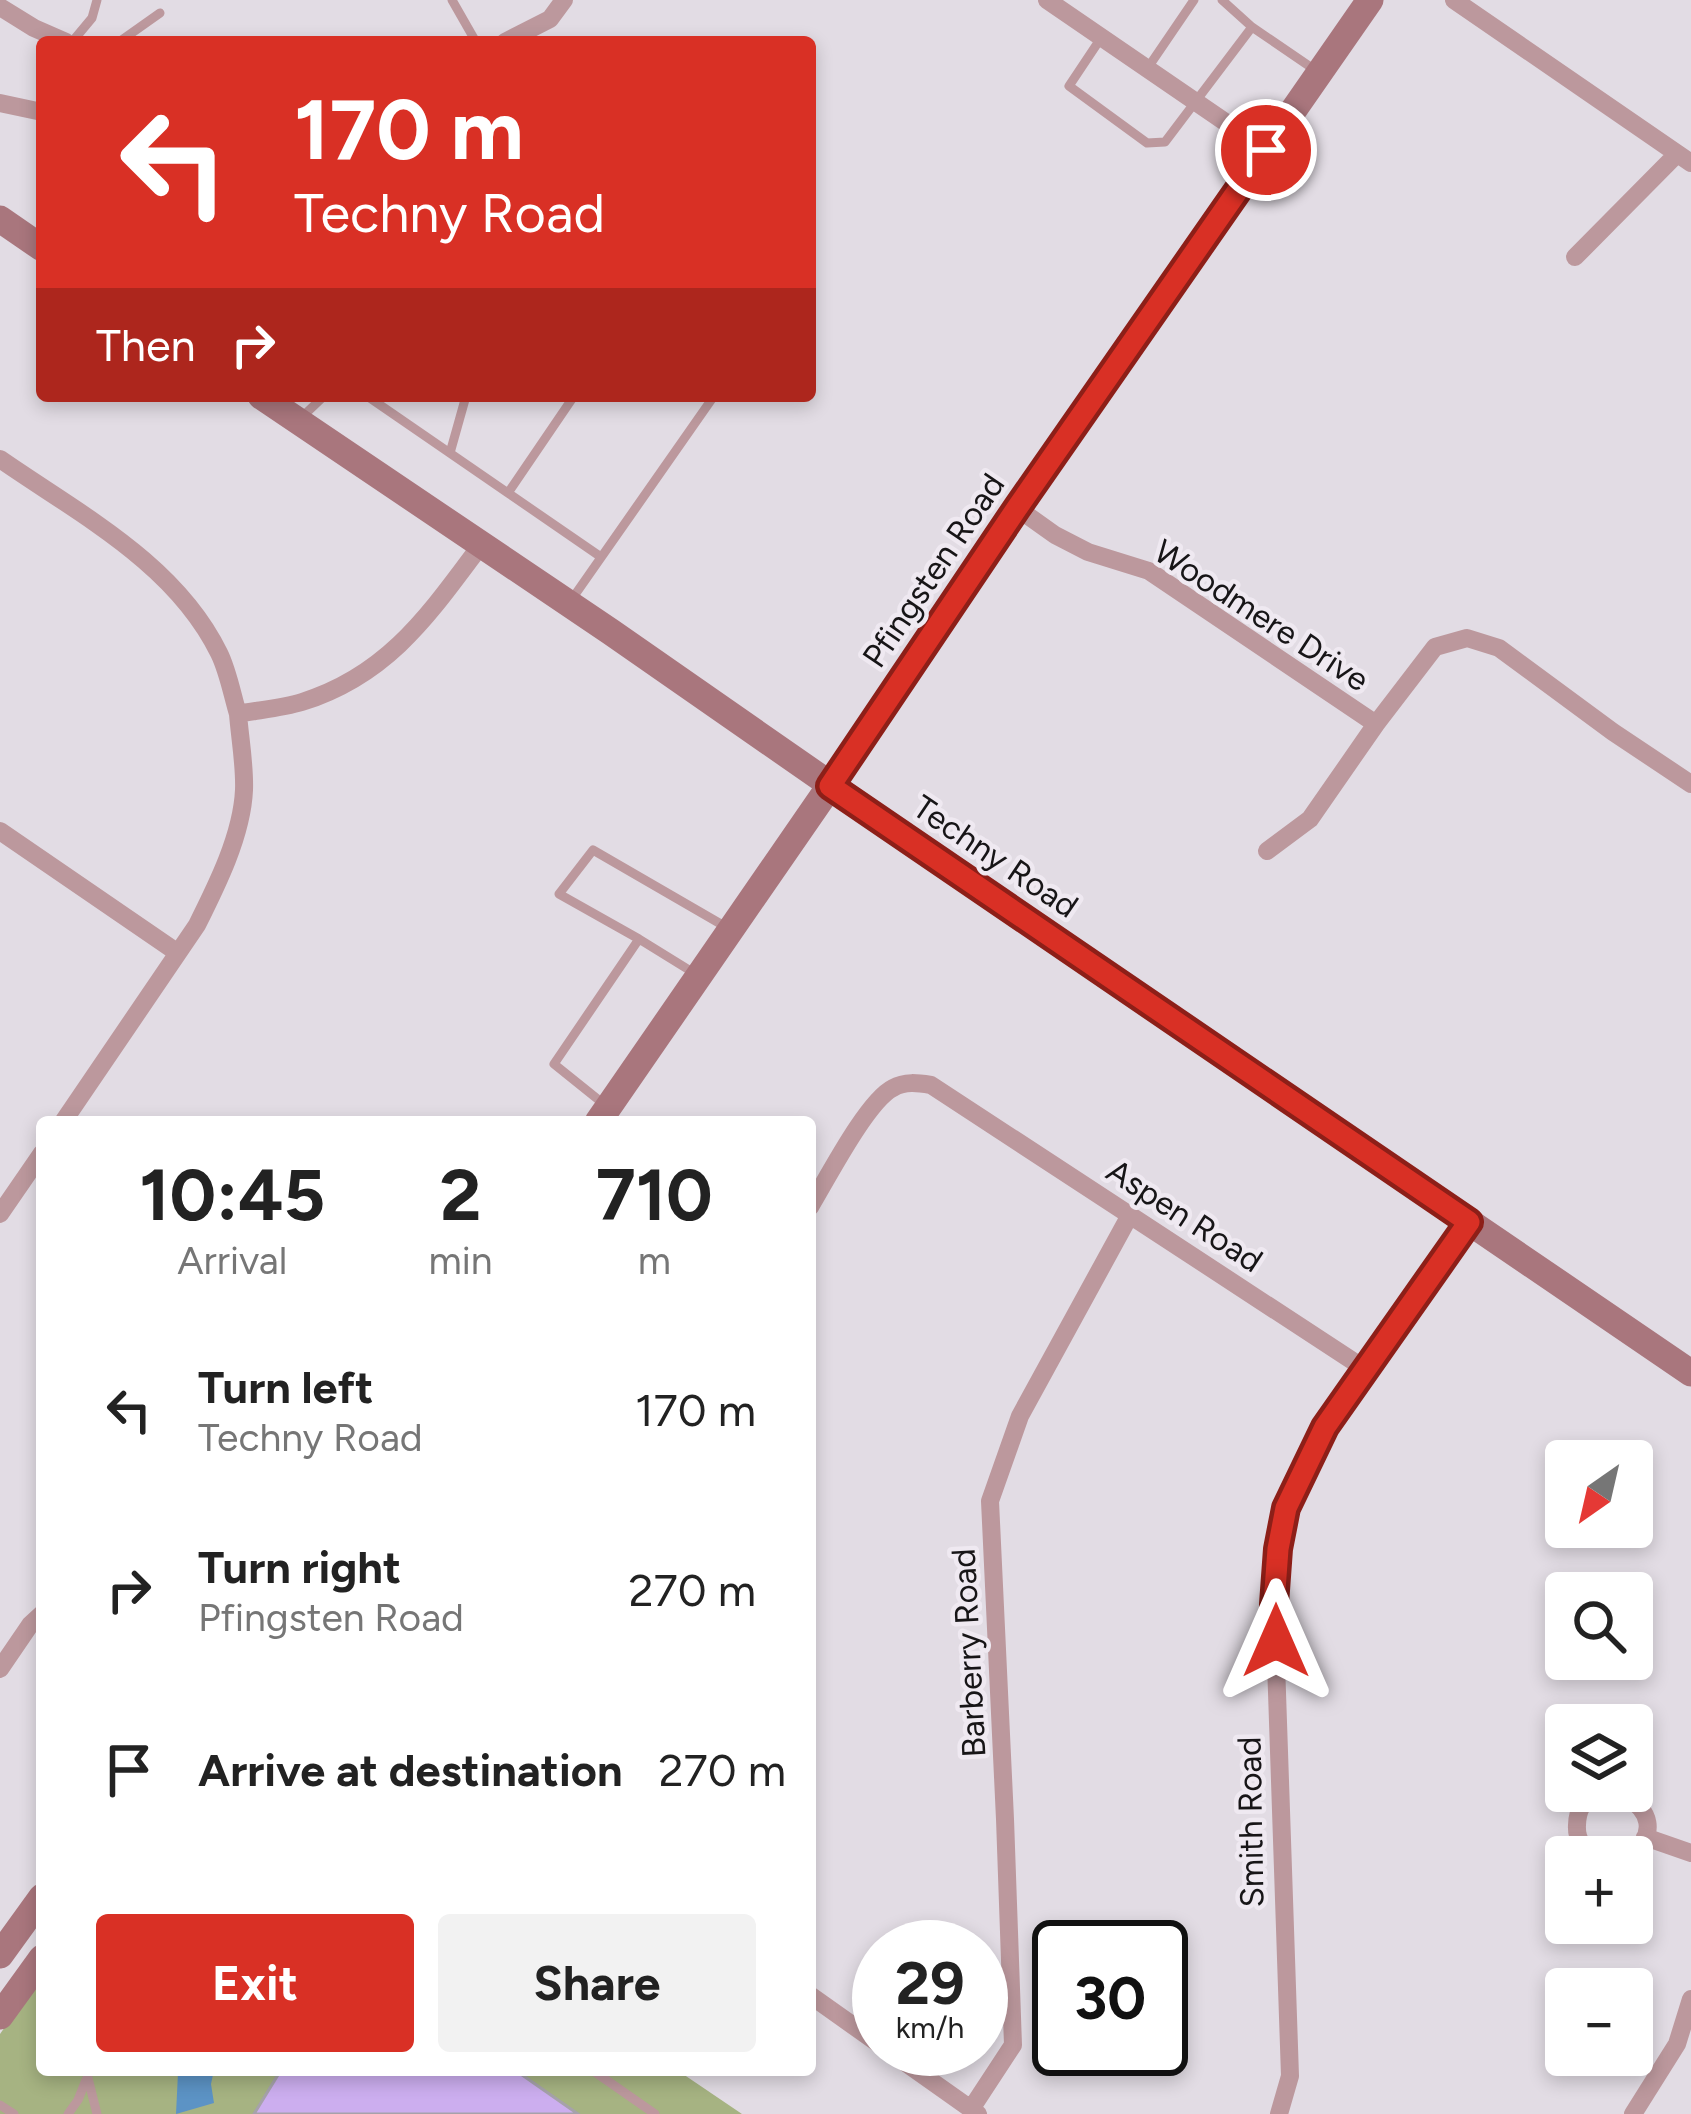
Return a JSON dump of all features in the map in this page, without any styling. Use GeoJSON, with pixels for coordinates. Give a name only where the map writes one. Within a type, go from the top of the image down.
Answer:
{"type":"FeatureCollection","features":[{"type":"Feature","properties":{"kind":"main road","name":"Pfingsten Road"},"geometry":{"type":"LineString","coordinates":[[603,1115],[1370,0]]}},
{"type":"Feature","properties":{"kind":"main road"},"geometry":{"type":"LineString","coordinates":[[0,219],[36,244]]}},
{"type":"Feature","properties":{"kind":"main road","name":"Techny Road"},"geometry":{"type":"LineString","coordinates":[[270,402],[1691,1373]]}},
{"type":"Feature","properties":{"kind":"main road"},"geometry":{"type":"LineString","coordinates":[[0,1954],[36,1905]]}},
{"type":"Feature","properties":{"kind":"main road"},"geometry":{"type":"LineString","coordinates":[[0,2016],[36,1966]]}},
{"type":"Feature","properties":{"kind":"street"},"geometry":{"type":"LineString","coordinates":[[517,36],[550,19],[564,0]]}},
{"type":"Feature","properties":{"kind":"street"},"geometry":{"type":"LineString","coordinates":[[1047,0],[1266,150]]}},
{"type":"Feature","properties":{"kind":"street"},"geometry":{"type":"LineString","coordinates":[[1454,0],[1684,158],[1575,257]]}},
{"type":"Feature","properties":{"kind":"street"},"geometry":{"type":"LineString","coordinates":[[0,7],[54,36]]}},
{"type":"Feature","properties":{"kind":"street"},"geometry":{"type":"LineString","coordinates":[[0,103],[36,111]]}},
{"type":"Feature","properties":{"kind":"street"},"geometry":{"type":"LineString","coordinates":[[0,459],[156,568],[202,622],[221,657],[238,714],[244,791],[232,846],[197,925],[67,1116]]}},
{"type":"Feature","properties":{"kind":"street","name":"Woodmere Drive"},"geometry":{"type":"LineString","coordinates":[[1017,508],[1088,553],[1148,571],[1376,724],[1435,647],[1467,638],[1499,648],[1691,784]]}},
{"type":"Feature","properties":{"kind":"street"},"geometry":{"type":"LineString","coordinates":[[238,714],[303,701],[359,677],[423,623],[481,544]]}},
{"type":"Feature","properties":{"kind":"street"},"geometry":{"type":"LineString","coordinates":[[1267,851],[1310,819],[1376,724]]}},
{"type":"Feature","properties":{"kind":"street"},"geometry":{"type":"LineString","coordinates":[[0,831],[178,953]]}},
{"type":"Feature","properties":{"kind":"street","name":"Aspen Road"},"geometry":{"type":"LineString","coordinates":[[816,1197],[888,1090],[901,1084],[931,1085],[1365,1369]]}},
{"type":"Feature","properties":{"kind":"street"},"geometry":{"type":"LineString","coordinates":[[1,1210],[36,1161]]}},
{"type":"Feature","properties":{"kind":"street","name":"Barberry Road"},"geometry":{"type":"LineString","coordinates":[[975,2112],[1012,2045],[990,1501],[1020,1416],[1130,1215]]}},
{"type":"Feature","properties":{"kind":"street","name":"Smith Road"},"geometry":{"type":"LineString","coordinates":[[1279,2114],[1289,2076],[1274,1604],[1286,1508],[1325,1427],[1469,1222]]}},
{"type":"Feature","properties":{"kind":"street"},"geometry":{"type":"LineString","coordinates":[[0,1669],[36,1620]]}},
{"type":"Feature","properties":{"kind":"street"},"geometry":{"type":"LineString","coordinates":[[1580,1836],[1577,1825],[1584,1805],[1595,1796],[1617,1792],[1636,1802],[1646,1822],[1645,1836]]}},
{"type":"Feature","properties":{"kind":"street"},"geometry":{"type":"LineString","coordinates":[[1653,1840],[1691,1853]]}},
{"type":"Feature","properties":{"kind":"street"},"geometry":{"type":"LineString","coordinates":[[816,1999],[852,2025]]}},
{"type":"Feature","properties":{"kind":"street"},"geometry":{"type":"LineString","coordinates":[[1633,2114],[1677,2044],[1691,1999]]}},
{"type":"Feature","properties":{"kind":"street"},"geometry":{"type":"LineString","coordinates":[[924,2076],[975,2112]]}},
{"type":"Feature","properties":{"kind":"lane"},"geometry":{"type":"LineString","coordinates":[[75,36],[92,18],[97,0]]}},
{"type":"Feature","properties":{"kind":"lane"},"geometry":{"type":"LineString","coordinates":[[452,0],[473,36]]}},
{"type":"Feature","properties":{"kind":"lane"},"geometry":{"type":"LineString","coordinates":[[1147,69],[1194,0]]}},
{"type":"Feature","properties":{"kind":"lane"},"geometry":{"type":"LineString","coordinates":[[1222,0],[1319,73]]}},
{"type":"Feature","properties":{"kind":"lane"},"geometry":{"type":"LineString","coordinates":[[127,36],[160,13]]}},
{"type":"Feature","properties":{"kind":"lane"},"geometry":{"type":"LineString","coordinates":[[1101,38],[1069,86],[1147,143],[1165,142],[1252,27]]}},
{"type":"Feature","properties":{"kind":"lane"},"geometry":{"type":"LineString","coordinates":[[298,421],[318,402]]}},
{"type":"Feature","properties":{"kind":"lane"},"geometry":{"type":"LineString","coordinates":[[377,402],[601,557]]}},
{"type":"Feature","properties":{"kind":"lane"},"geometry":{"type":"LineString","coordinates":[[450,453],[464,402]]}},
{"type":"Feature","properties":{"kind":"lane"},"geometry":{"type":"LineString","coordinates":[[508,493],[570,402]]}},
{"type":"Feature","properties":{"kind":"lane"},"geometry":{"type":"LineString","coordinates":[[569,604],[710,402]]}},
{"type":"Feature","properties":{"kind":"lane"},"geometry":{"type":"LineString","coordinates":[[699,976],[560,894],[593,850],[731,930]]}},
{"type":"Feature","properties":{"kind":"lane"},"geometry":{"type":"LineString","coordinates":[[603,1115],[554,1064],[639,939]]}},
{"type":"Feature","properties":{"kind":"lane"},"geometry":{"type":"LineString","coordinates":[[68,2114],[85,2076]]}},
{"type":"Feature","properties":{"kind":"lane"},"geometry":{"type":"LineString","coordinates":[[87,2076],[97,2114]]}},
{"type":"Feature","properties":{"kind":"lane"},"geometry":{"type":"LineString","coordinates":[[601,2076],[655,2114]]}},
{"type":"Feature","properties":{"kind":"lane"},"geometry":{"type":"LineString","coordinates":[[0,2105],[14,2114]]}},
{"type":"Feature","properties":{"kind":"green space"},"geometry":{"type":"Polygon","coordinates":[[[36,1983],[36,2076],[686,2076],[742,2114],[0,2114],[0,2034],[36,1983]]]}},
{"type":"Feature","properties":{"kind":"water"},"geometry":{"type":"Polygon","coordinates":[[[178,2076],[213,2076],[214,2103],[176,2114],[178,2076]]]}},
{"type":"Feature","properties":{"kind":"building"},"geometry":{"type":"Polygon","coordinates":[[[277,2076],[524,2076],[578,2114],[254,2114],[277,2076]]]}},
{"type":"Feature","properties":{"kind":"route"},"geometry":{"type":"LineString","coordinates":[[1266,150],[830,786],[1469,1222],[1325,1427],[1286,1508],[1278,1549],[1276,1641]]}}]}
